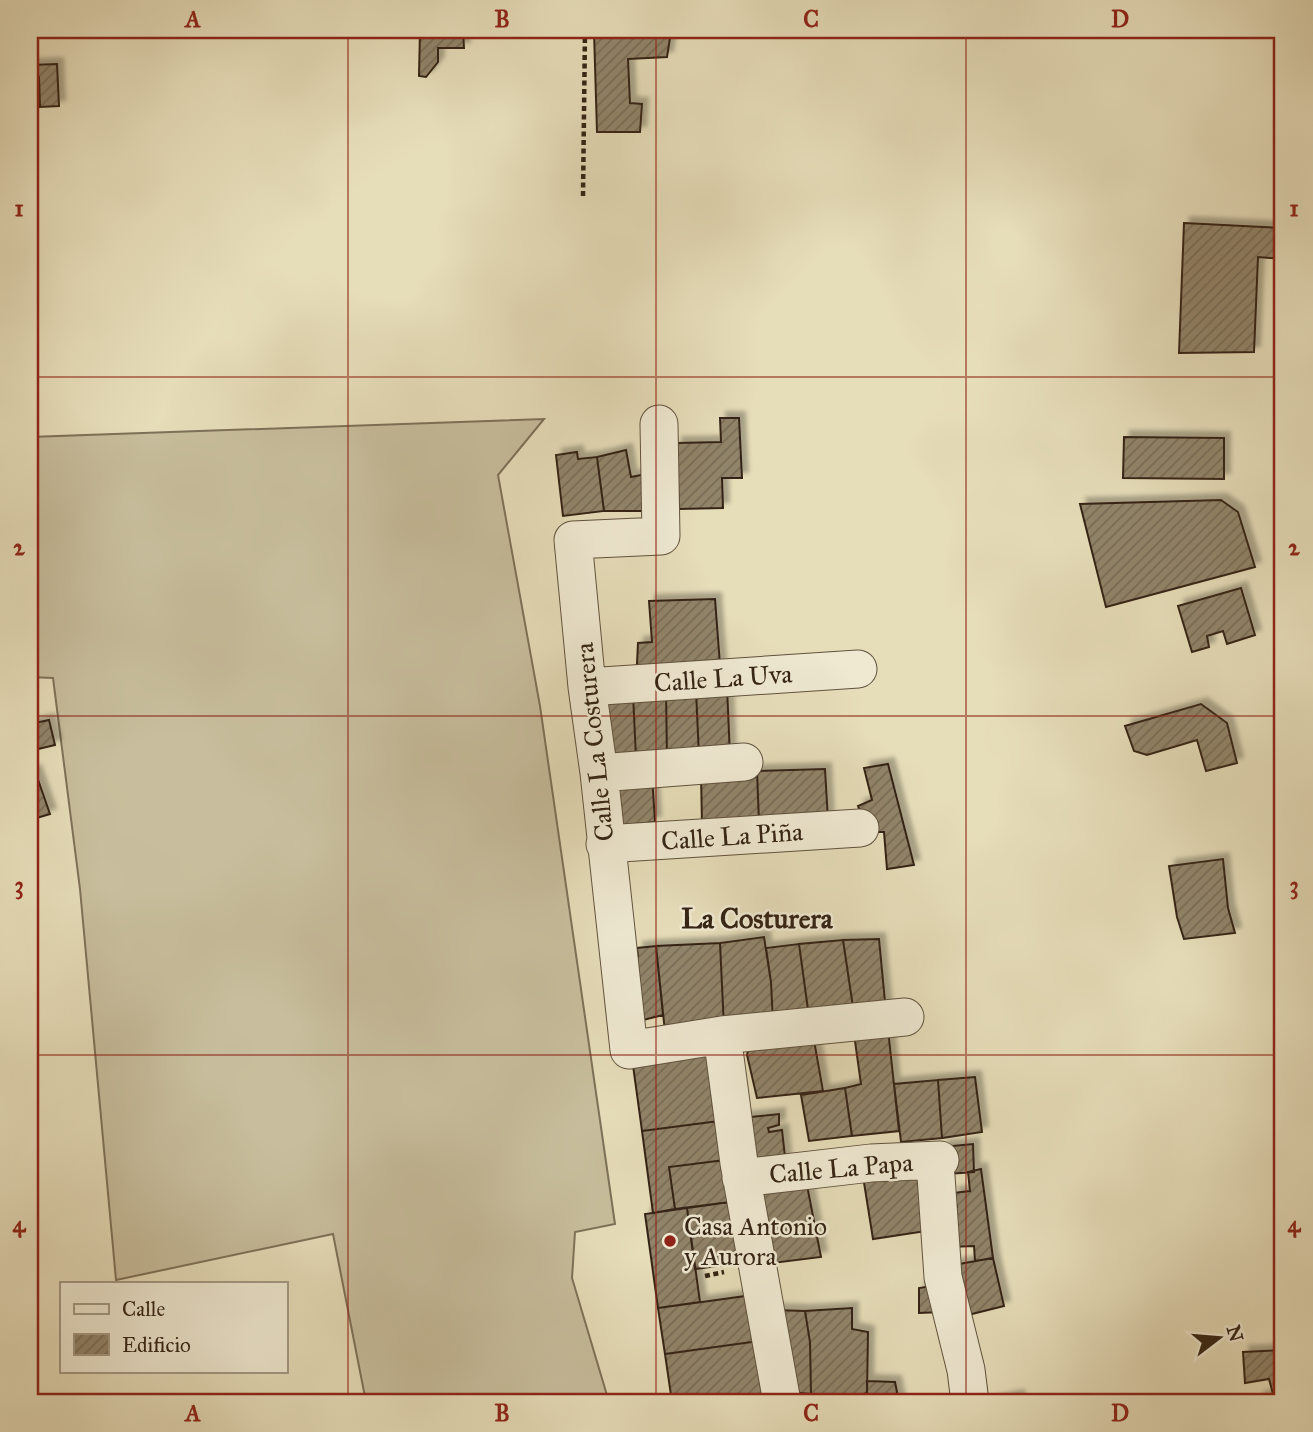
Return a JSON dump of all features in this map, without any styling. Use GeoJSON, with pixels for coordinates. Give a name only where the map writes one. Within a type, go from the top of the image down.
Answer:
{"type":"FeatureCollection","features":[{"type":"Feature","properties":{"kind":"street","name":"Calle La Costurera"},"geometry":{"type":"LineString","coordinates":[[659,424],[661,536],[573,540],[587,687],[629,1050],[722,1035],[905,1017]]}},
{"type":"Feature","properties":{"kind":"street","name":"Calle La Uva"},"geometry":{"type":"LineString","coordinates":[[587,687],[858,669]]}},
{"type":"Feature","properties":{"kind":"street"},"geometry":{"type":"LineString","coordinates":[[599,773],[744,762]]}},
{"type":"Feature","properties":{"kind":"street","name":"Calle La Piña"},"geometry":{"type":"LineString","coordinates":[[605,844],[860,828]]}},
{"type":"Feature","properties":{"kind":"street"},"geometry":{"type":"LineString","coordinates":[[722,1035],[741,1178],[782,1402]]}},
{"type":"Feature","properties":{"kind":"street","name":"Calle La Papa"},"geometry":{"type":"LineString","coordinates":[[741,1178],[871,1163],[938,1168],[943,1277],[966,1370],[970,1402]]}},
{"type":"Feature","properties":{"kind":"path"},"geometry":{"type":"LineString","coordinates":[[583,196],[585,30]]}},
{"type":"Feature","properties":{"kind":"shaded area"},"geometry":{"type":"Polygon","coordinates":[[[544,419],[498,475],[540,706],[615,1224],[575,1232],[572,1278],[609,1402],[366,1402],[333,1234],[116,1280],[80,889],[53,678],[30,677],[30,437],[544,419]]]}},
{"type":"Feature","properties":{"kind":"building"},"geometry":{"type":"Polygon","coordinates":[[[420,30],[463,30],[464,48],[438,48],[438,62],[426,77],[419,76],[420,30]]]}},
{"type":"Feature","properties":{"kind":"building"},"geometry":{"type":"Polygon","coordinates":[[[594,31],[670,38],[667,57],[628,59],[630,103],[642,104],[640,132],[597,132],[594,31]]]}},
{"type":"Feature","properties":{"kind":"building"},"geometry":{"type":"Polygon","coordinates":[[[57,64],[59,106],[40,107],[39,77],[30,78],[30,65],[57,64]]]}},
{"type":"Feature","properties":{"kind":"building"},"geometry":{"type":"Polygon","coordinates":[[[1184,223],[1283,228],[1283,259],[1258,257],[1254,352],[1179,353],[1184,223]]]}},
{"type":"Feature","properties":{"kind":"building"},"geometry":{"type":"Polygon","coordinates":[[[720,418],[739,418],[742,478],[722,478],[723,508],[679,509],[676,443],[721,442],[720,418]]]}},
{"type":"Feature","properties":{"kind":"building"},"geometry":{"type":"Polygon","coordinates":[[[1124,437],[1224,438],[1224,479],[1123,478],[1124,437]]]}},
{"type":"Feature","properties":{"kind":"building"},"geometry":{"type":"Polygon","coordinates":[[[626,450],[631,477],[646,474],[651,511],[604,511],[597,457],[626,450]]]}},
{"type":"Feature","properties":{"kind":"building"},"geometry":{"type":"Polygon","coordinates":[[[577,452],[578,459],[597,457],[604,511],[563,516],[556,455],[577,452]]]}},
{"type":"Feature","properties":{"kind":"building"},"geometry":{"type":"Polygon","coordinates":[[[1221,500],[1238,512],[1255,567],[1106,607],[1080,504],[1221,500]]]}},
{"type":"Feature","properties":{"kind":"building"},"geometry":{"type":"Polygon","coordinates":[[[1241,588],[1255,635],[1227,644],[1223,631],[1207,636],[1209,647],[1192,652],[1178,606],[1241,588]]]}},
{"type":"Feature","properties":{"kind":"building"},"geometry":{"type":"Polygon","coordinates":[[[715,599],[721,678],[636,684],[638,643],[652,642],[649,601],[715,599]]]}},
{"type":"Feature","properties":{"kind":"building"},"geometry":{"type":"Polygon","coordinates":[[[727,687],[730,756],[699,757],[696,690],[727,687]]]}},
{"type":"Feature","properties":{"kind":"building"},"geometry":{"type":"Polygon","coordinates":[[[696,690],[699,757],[667,757],[666,692],[696,690]]]}},
{"type":"Feature","properties":{"kind":"building"},"geometry":{"type":"Polygon","coordinates":[[[666,692],[667,757],[636,758],[633,694],[666,692]]]}},
{"type":"Feature","properties":{"kind":"building"},"geometry":{"type":"Polygon","coordinates":[[[633,694],[636,758],[605,764],[593,696],[633,694]]]}},
{"type":"Feature","properties":{"kind":"building"},"geometry":{"type":"Polygon","coordinates":[[[1201,704],[1227,723],[1237,763],[1206,771],[1197,740],[1147,755],[1134,751],[1125,726],[1201,704]]]}},
{"type":"Feature","properties":{"kind":"building"},"geometry":{"type":"Polygon","coordinates":[[[49,720],[55,745],[30,751],[30,724],[49,720]]]}},
{"type":"Feature","properties":{"kind":"building"},"geometry":{"type":"Polygon","coordinates":[[[888,764],[914,865],[887,869],[884,832],[869,832],[858,806],[872,800],[864,768],[888,764]]]}},
{"type":"Feature","properties":{"kind":"building"},"geometry":{"type":"Polygon","coordinates":[[[825,769],[828,820],[759,823],[757,771],[825,769]]]}},
{"type":"Feature","properties":{"kind":"building"},"geometry":{"type":"Polygon","coordinates":[[[35,771],[50,814],[30,820],[30,773],[35,771]]]}},
{"type":"Feature","properties":{"kind":"building"},"geometry":{"type":"Polygon","coordinates":[[[757,771],[759,823],[702,825],[701,775],[757,771]]]}},
{"type":"Feature","properties":{"kind":"building"},"geometry":{"type":"Polygon","coordinates":[[[652,775],[655,822],[619,826],[614,779],[652,775]]]}},
{"type":"Feature","properties":{"kind":"building"},"geometry":{"type":"Polygon","coordinates":[[[1223,859],[1228,908],[1235,933],[1184,939],[1177,917],[1169,866],[1223,859]]]}},
{"type":"Feature","properties":{"kind":"building"},"geometry":{"type":"Polygon","coordinates":[[[764,937],[771,982],[773,1023],[724,1028],[720,943],[764,937]]]}},
{"type":"Feature","properties":{"kind":"building"},"geometry":{"type":"Polygon","coordinates":[[[879,939],[886,1012],[854,1014],[843,940],[879,939]]]}},
{"type":"Feature","properties":{"kind":"building"},"geometry":{"type":"Polygon","coordinates":[[[843,940],[854,1014],[809,1017],[799,944],[843,940]]]}},
{"type":"Feature","properties":{"kind":"building"},"geometry":{"type":"Polygon","coordinates":[[[720,943],[724,1028],[665,1032],[656,946],[720,943]]]}},
{"type":"Feature","properties":{"kind":"building"},"geometry":{"type":"Polygon","coordinates":[[[799,944],[809,1017],[773,1023],[766,948],[799,944]]]}},
{"type":"Feature","properties":{"kind":"building"},"geometry":{"type":"Polygon","coordinates":[[[656,946],[663,1015],[639,1021],[619,959],[638,956],[637,948],[656,946]]]}},
{"type":"Feature","properties":{"kind":"building"},"geometry":{"type":"Polygon","coordinates":[[[887,1020],[899,1131],[852,1136],[845,1088],[861,1084],[853,1027],[887,1020]]]}},
{"type":"Feature","properties":{"kind":"building"},"geometry":{"type":"Polygon","coordinates":[[[812,1029],[823,1091],[757,1098],[747,1055],[751,1037],[812,1029]]]}},
{"type":"Feature","properties":{"kind":"building"},"geometry":{"type":"Polygon","coordinates":[[[709,1048],[719,1121],[642,1131],[632,1058],[709,1048]]]}},
{"type":"Feature","properties":{"kind":"building"},"geometry":{"type":"Polygon","coordinates":[[[975,1077],[982,1132],[942,1138],[938,1080],[975,1077]]]}},
{"type":"Feature","properties":{"kind":"building"},"geometry":{"type":"Polygon","coordinates":[[[938,1080],[942,1138],[901,1142],[894,1084],[938,1080]]]}},
{"type":"Feature","properties":{"kind":"building"},"geometry":{"type":"Polygon","coordinates":[[[845,1088],[852,1136],[809,1141],[801,1095],[845,1088]]]}},
{"type":"Feature","properties":{"kind":"building"},"geometry":{"type":"Polygon","coordinates":[[[779,1114],[779,1125],[768,1128],[769,1132],[782,1130],[786,1166],[739,1163],[733,1119],[779,1114]]]}},
{"type":"Feature","properties":{"kind":"building"},"geometry":{"type":"Polygon","coordinates":[[[719,1121],[725,1160],[669,1167],[675,1209],[653,1213],[642,1131],[719,1121]]]}},
{"type":"Feature","properties":{"kind":"building"},"geometry":{"type":"Polygon","coordinates":[[[973,1144],[974,1172],[948,1174],[942,1147],[973,1144]]]}},
{"type":"Feature","properties":{"kind":"building"},"geometry":{"type":"Polygon","coordinates":[[[725,1160],[730,1202],[675,1209],[669,1167],[725,1160]]]}},
{"type":"Feature","properties":{"kind":"building"},"geometry":{"type":"Polygon","coordinates":[[[925,1167],[933,1230],[873,1239],[862,1170],[925,1167]]]}},
{"type":"Feature","properties":{"kind":"building"},"geometry":{"type":"Polygon","coordinates":[[[981,1169],[993,1258],[975,1261],[974,1246],[950,1247],[950,1211],[957,1207],[952,1193],[970,1191],[968,1172],[981,1169]]]}},
{"type":"Feature","properties":{"kind":"building"},"geometry":{"type":"Polygon","coordinates":[[[804,1170],[821,1257],[757,1265],[741,1178],[804,1170]]]}},
{"type":"Feature","properties":{"kind":"building"},"geometry":{"type":"Polygon","coordinates":[[[730,1202],[739,1263],[695,1269],[687,1208],[730,1202]]]}},
{"type":"Feature","properties":{"kind":"building","name":"Casa Antonio y Aurora"},"geometry":{"type":"Polygon","coordinates":[[[687,1208],[700,1302],[658,1308],[645,1214],[687,1208]]]}},
{"type":"Feature","properties":{"kind":"building"},"geometry":{"type":"Polygon","coordinates":[[[993,1258],[1004,1306],[952,1319],[942,1267],[993,1258]]]}},
{"type":"Feature","properties":{"kind":"building"},"geometry":{"type":"Polygon","coordinates":[[[939,1285],[942,1312],[919,1313],[919,1288],[939,1285]]]}},
{"type":"Feature","properties":{"kind":"building"},"geometry":{"type":"Polygon","coordinates":[[[753,1295],[759,1341],[665,1354],[658,1308],[753,1295]]]}},
{"type":"Feature","properties":{"kind":"building"},"geometry":{"type":"Polygon","coordinates":[[[852,1308],[852,1329],[868,1332],[867,1393],[860,1395],[858,1401],[811,1394],[810,1342],[805,1311],[852,1308]]]}},
{"type":"Feature","properties":{"kind":"building"},"geometry":{"type":"Polygon","coordinates":[[[775,1310],[805,1311],[810,1342],[811,1394],[789,1392],[775,1310]]]}},
{"type":"Feature","properties":{"kind":"building"},"geometry":{"type":"Polygon","coordinates":[[[759,1341],[772,1402],[672,1402],[665,1354],[759,1341]]]}},
{"type":"Feature","properties":{"kind":"building"},"geometry":{"type":"Polygon","coordinates":[[[1283,1350],[1283,1402],[1258,1402],[1258,1398],[1273,1394],[1269,1379],[1245,1383],[1243,1352],[1283,1350]]]}},
{"type":"Feature","properties":{"kind":"building"},"geometry":{"type":"Polygon","coordinates":[[[867,1381],[895,1382],[899,1402],[824,1402],[823,1396],[858,1401],[860,1395],[867,1393],[867,1381]]]}},
{"type":"Feature","properties":{"kind":"building"},"geometry":{"type":"Polygon","coordinates":[[[1018,1396],[1019,1402],[990,1402],[1018,1396]]]}},
{"type":"Feature","properties":{"kind":"place","name":"Casa Antonio y Aurora"},"geometry":{"type":"Point","coordinates":[670,1241]}},
{"type":"Feature","properties":{"kind":"district","name":"La Costurera"},"geometry":{"type":"Point","coordinates":[757,918]}}]}
